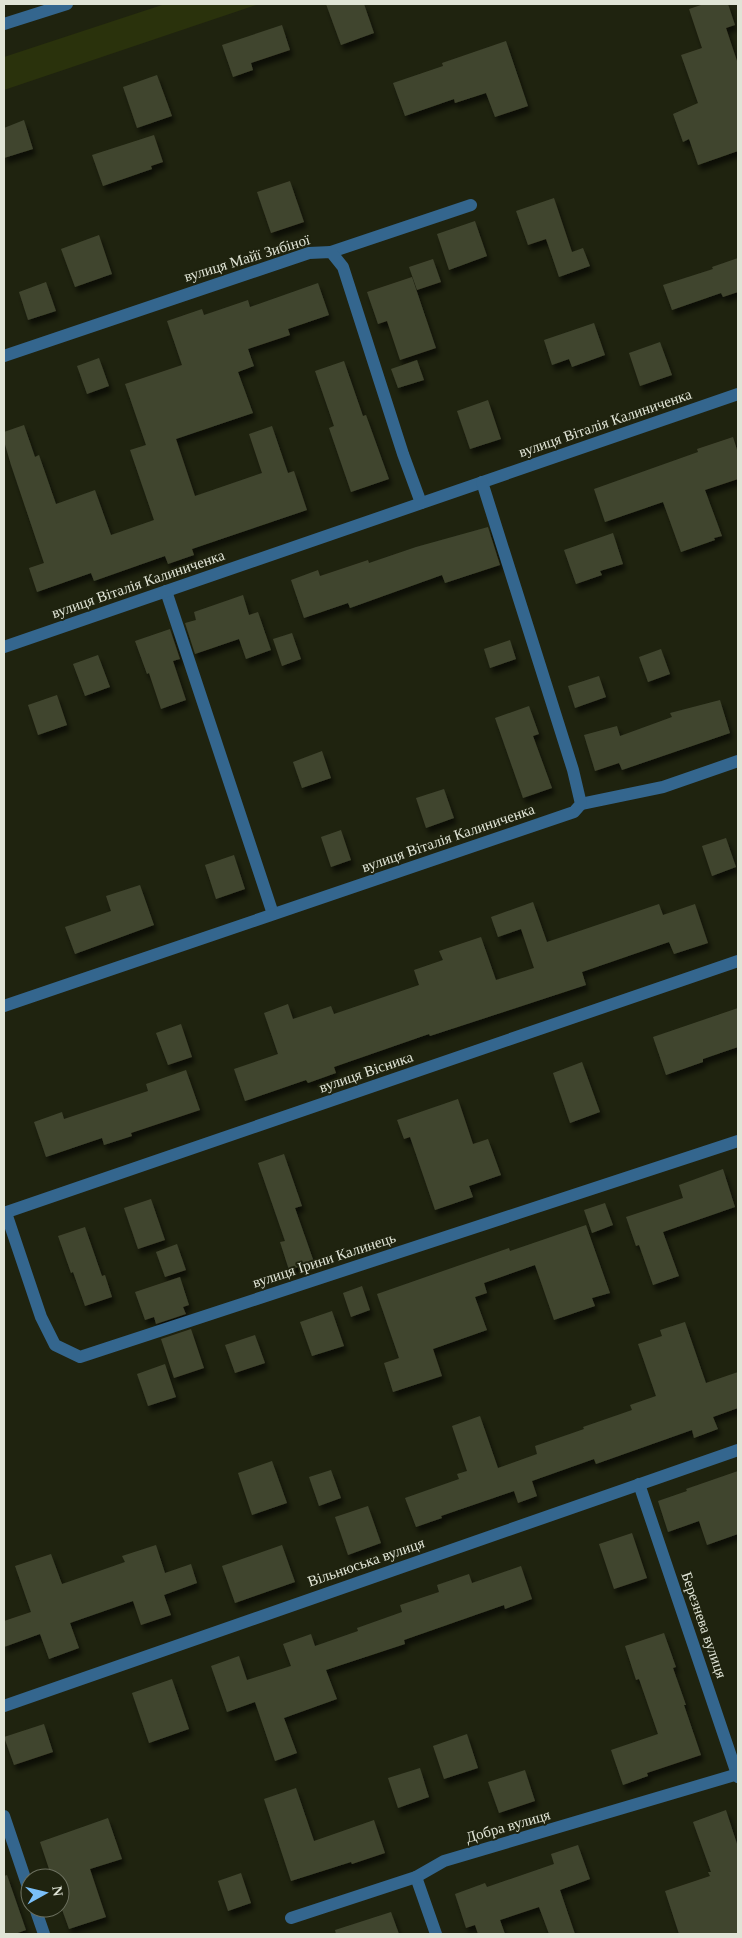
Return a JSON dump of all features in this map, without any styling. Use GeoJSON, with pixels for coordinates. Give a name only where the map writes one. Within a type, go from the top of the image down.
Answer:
{"type":"FeatureCollection","features":[{"type":"Feature","properties":{"kind":"street"},"geometry":{"type":"LineString","coordinates":[[4,24],[66,4]]}},
{"type":"Feature","properties":{"kind":"street"},"geometry":{"type":"LineString","coordinates":[[331,252],[471,205]]}},
{"type":"Feature","properties":{"kind":"street","name":"вулиця Майї Зибіної"},"geometry":{"type":"LineString","coordinates":[[4,356],[309,253],[331,252],[343,267],[403,454],[421,503]]}},
{"type":"Feature","properties":{"kind":"street","name":"вулиця Віталія Калиниченка"},"geometry":{"type":"LineString","coordinates":[[4,647],[738,394]]}},
{"type":"Feature","properties":{"kind":"street"},"geometry":{"type":"LineString","coordinates":[[482,482],[573,770],[581,804]]}},
{"type":"Feature","properties":{"kind":"street"},"geometry":{"type":"LineString","coordinates":[[166,591],[274,914]]}},
{"type":"Feature","properties":{"kind":"street","name":"вулиця Віталія Калиниченка"},"geometry":{"type":"LineString","coordinates":[[4,1006],[574,812],[581,804],[664,786],[738,761]]}},
{"type":"Feature","properties":{"kind":"street","name":"вулиця Вісника"},"geometry":{"type":"LineString","coordinates":[[5,1213],[738,960]]}},
{"type":"Feature","properties":{"kind":"street","name":"вулиця Ірини Калинець"},"geometry":{"type":"LineString","coordinates":[[5,1213],[41,1317],[55,1345],[80,1357],[738,1141]]}},
{"type":"Feature","properties":{"kind":"street","name":"Вільнюська вулиця"},"geometry":{"type":"LineString","coordinates":[[4,1706],[738,1450]]}},
{"type":"Feature","properties":{"kind":"street","name":"Березнева вулиця"},"geometry":{"type":"LineString","coordinates":[[639,1484],[738,1775]]}},
{"type":"Feature","properties":{"kind":"street","name":"Добра вулиця"},"geometry":{"type":"LineString","coordinates":[[291,1918],[416,1877],[444,1861],[738,1775]]}},
{"type":"Feature","properties":{"kind":"street"},"geometry":{"type":"LineString","coordinates":[[4,1816],[22,1868]]}},
{"type":"Feature","properties":{"kind":"street"},"geometry":{"type":"LineString","coordinates":[[416,1877],[436,1934]]}},
{"type":"Feature","properties":{"kind":"street"},"geometry":{"type":"LineString","coordinates":[[38,1918],[44,1934]]}},
{"type":"Feature","properties":{"kind":"green space"},"geometry":{"type":"Polygon","coordinates":[[[165,4],[259,4],[4,90],[4,57],[165,4]]]}},
{"type":"Feature","properties":{"kind":"building"},"geometry":{"type":"Polygon","coordinates":[[[326,4],[364,4],[374,33],[341,45],[326,4]]]}},
{"type":"Feature","properties":{"kind":"building"},"geometry":{"type":"Polygon","coordinates":[[[704,4],[728,4],[735,25],[726,28],[738,64],[738,151],[698,165],[689,139],[683,142],[673,114],[698,103],[681,55],[702,48],[689,9],[704,4]]]}},
{"type":"Feature","properties":{"kind":"building"},"geometry":{"type":"Polygon","coordinates":[[[282,25],[290,50],[251,63],[253,70],[233,77],[222,45],[282,25]]]}},
{"type":"Feature","properties":{"kind":"building"},"geometry":{"type":"Polygon","coordinates":[[[506,41],[528,106],[495,117],[486,93],[455,103],[454,99],[405,116],[393,83],[443,66],[442,63],[506,41]]]}},
{"type":"Feature","properties":{"kind":"building"},"geometry":{"type":"Polygon","coordinates":[[[157,75],[172,116],[137,128],[123,87],[157,75]]]}},
{"type":"Feature","properties":{"kind":"building"},"geometry":{"type":"Polygon","coordinates":[[[24,120],[33,149],[4,158],[4,128],[24,120]]]}},
{"type":"Feature","properties":{"kind":"building"},"geometry":{"type":"Polygon","coordinates":[[[154,135],[163,162],[151,166],[152,169],[103,186],[92,155],[154,135]]]}},
{"type":"Feature","properties":{"kind":"building"},"geometry":{"type":"Polygon","coordinates":[[[290,181],[304,222],[271,233],[257,192],[290,181]]]}},
{"type":"Feature","properties":{"kind":"building"},"geometry":{"type":"Polygon","coordinates":[[[554,198],[572,252],[583,248],[590,266],[559,277],[546,239],[528,245],[516,211],[554,198]]]}},
{"type":"Feature","properties":{"kind":"building"},"geometry":{"type":"Polygon","coordinates":[[[475,221],[487,256],[449,270],[437,234],[475,221]]]}},
{"type":"Feature","properties":{"kind":"building"},"geometry":{"type":"Polygon","coordinates":[[[99,235],[112,274],[75,287],[61,249],[99,235]]]}},
{"type":"Feature","properties":{"kind":"building"},"geometry":{"type":"Polygon","coordinates":[[[738,258],[738,292],[723,297],[721,293],[672,310],[663,285],[713,269],[712,267],[738,258]]]}},
{"type":"Feature","properties":{"kind":"building"},"geometry":{"type":"Polygon","coordinates":[[[433,259],[441,282],[417,290],[409,267],[433,259]]]}},
{"type":"Feature","properties":{"kind":"building"},"geometry":{"type":"Polygon","coordinates":[[[412,277],[436,348],[400,360],[387,321],[378,324],[367,292],[412,277]]]}},
{"type":"Feature","properties":{"kind":"building"},"geometry":{"type":"Polygon","coordinates":[[[46,282],[56,311],[28,320],[19,292],[46,282]]]}},
{"type":"Feature","properties":{"kind":"building"},"geometry":{"type":"Polygon","coordinates":[[[318,283],[329,315],[288,329],[290,335],[248,349],[254,366],[238,372],[253,413],[176,439],[195,496],[262,473],[249,434],[272,426],[288,473],[294,471],[307,510],[192,549],[194,555],[168,564],[165,556],[94,581],[91,573],[37,592],[29,568],[44,563],[11,465],[4,441],[4,432],[24,425],[35,457],[39,455],[56,504],[95,490],[111,535],[154,520],[130,450],[146,445],[125,384],[182,365],[167,321],[202,309],[204,315],[248,300],[250,307],[318,283]]]}},
{"type":"Feature","properties":{"kind":"building"},"geometry":{"type":"Polygon","coordinates":[[[594,323],[605,355],[572,367],[569,359],[552,365],[544,340],[594,323]]]}},
{"type":"Feature","properties":{"kind":"building"},"geometry":{"type":"Polygon","coordinates":[[[660,342],[672,375],[640,386],[629,353],[660,342]]]}},
{"type":"Feature","properties":{"kind":"building"},"geometry":{"type":"Polygon","coordinates":[[[99,358],[109,386],[87,394],[77,366],[99,358]]]}},
{"type":"Feature","properties":{"kind":"building"},"geometry":{"type":"Polygon","coordinates":[[[417,360],[424,380],[398,388],[391,369],[417,360]]]}},
{"type":"Feature","properties":{"kind":"building"},"geometry":{"type":"Polygon","coordinates":[[[344,361],[363,416],[366,415],[389,479],[351,492],[329,428],[334,426],[315,371],[344,361]]]}},
{"type":"Feature","properties":{"kind":"building"},"geometry":{"type":"Polygon","coordinates":[[[488,400],[501,439],[470,449],[457,411],[488,400]]]}},
{"type":"Feature","properties":{"kind":"building"},"geometry":{"type":"Polygon","coordinates":[[[733,437],[738,453],[738,479],[705,490],[722,536],[681,552],[663,502],[605,522],[594,489],[698,452],[697,449],[733,437]]]}},
{"type":"Feature","properties":{"kind":"building"},"geometry":{"type":"Polygon","coordinates":[[[488,527],[500,565],[445,583],[442,575],[350,608],[348,603],[304,618],[291,580],[318,570],[320,576],[368,560],[369,563],[416,547],[488,527]]]}},
{"type":"Feature","properties":{"kind":"building"},"geometry":{"type":"Polygon","coordinates":[[[613,533],[623,564],[600,571],[602,575],[576,584],[564,550],[613,533]]]}},
{"type":"Feature","properties":{"kind":"building"},"geometry":{"type":"Polygon","coordinates":[[[243,595],[249,615],[258,612],[271,650],[246,659],[239,639],[195,654],[185,623],[196,620],[194,612],[243,595]]]}},
{"type":"Feature","properties":{"kind":"building"},"geometry":{"type":"Polygon","coordinates":[[[170,629],[180,659],[173,661],[186,700],[161,709],[149,673],[147,674],[135,641],[170,629]]]}},
{"type":"Feature","properties":{"kind":"building"},"geometry":{"type":"Polygon","coordinates":[[[292,633],[301,659],[282,666],[273,639],[292,633]]]}},
{"type":"Feature","properties":{"kind":"building"},"geometry":{"type":"Polygon","coordinates":[[[510,640],[516,659],[490,668],[484,649],[510,640]]]}},
{"type":"Feature","properties":{"kind":"building"},"geometry":{"type":"Polygon","coordinates":[[[661,649],[670,674],[648,682],[639,657],[661,649]]]}},
{"type":"Feature","properties":{"kind":"building"},"geometry":{"type":"Polygon","coordinates":[[[98,655],[110,687],[85,696],[73,664],[98,655]]]}},
{"type":"Feature","properties":{"kind":"building"},"geometry":{"type":"Polygon","coordinates":[[[599,676],[606,697],[575,708],[568,686],[599,676]]]}},
{"type":"Feature","properties":{"kind":"building"},"geometry":{"type":"Polygon","coordinates":[[[57,695],[67,725],[38,735],[28,705],[57,695]]]}},
{"type":"Feature","properties":{"kind":"building"},"geometry":{"type":"Polygon","coordinates":[[[720,700],[730,733],[622,770],[619,763],[595,771],[584,735],[617,726],[620,736],[672,717],[670,713],[720,700]]]}},
{"type":"Feature","properties":{"kind":"building"},"geometry":{"type":"Polygon","coordinates":[[[529,706],[539,734],[533,736],[552,788],[523,798],[495,718],[529,706]]]}},
{"type":"Feature","properties":{"kind":"building"},"geometry":{"type":"Polygon","coordinates":[[[322,751],[331,778],[302,788],[293,762],[322,751]]]}},
{"type":"Feature","properties":{"kind":"building"},"geometry":{"type":"Polygon","coordinates":[[[444,789],[454,818],[426,828],[416,798],[444,789]]]}},
{"type":"Feature","properties":{"kind":"building"},"geometry":{"type":"Polygon","coordinates":[[[341,830],[351,860],[331,867],[321,837],[341,830]]]}},
{"type":"Feature","properties":{"kind":"building"},"geometry":{"type":"Polygon","coordinates":[[[726,838],[736,867],[712,876],[702,846],[726,838]]]}},
{"type":"Feature","properties":{"kind":"building"},"geometry":{"type":"Polygon","coordinates":[[[234,855],[245,889],[216,899],[205,865],[234,855]]]}},
{"type":"Feature","properties":{"kind":"building"},"geometry":{"type":"Polygon","coordinates":[[[140,885],[154,925],[75,954],[65,927],[111,911],[106,896],[140,885]]]}},
{"type":"Feature","properties":{"kind":"building"},"geometry":{"type":"Polygon","coordinates":[[[533,902],[547,942],[659,904],[663,915],[695,904],[708,943],[674,954],[669,942],[582,972],[586,985],[430,1036],[429,1034],[334,1067],[336,1073],[308,1083],[306,1080],[245,1101],[234,1069],[278,1054],[264,1013],[288,1004],[293,1019],[331,1006],[334,1014],[419,985],[414,970],[443,960],[439,951],[481,937],[496,980],[534,968],[521,929],[498,937],[491,917],[533,902]]]}},
{"type":"Feature","properties":{"kind":"building"},"geometry":{"type":"Polygon","coordinates":[[[738,1008],[738,1047],[703,1059],[703,1062],[666,1075],[653,1037],[738,1008]]]}},
{"type":"Feature","properties":{"kind":"building"},"geometry":{"type":"Polygon","coordinates":[[[181,1024],[192,1057],[168,1065],[156,1033],[181,1024]]]}},
{"type":"Feature","properties":{"kind":"building"},"geometry":{"type":"Polygon","coordinates":[[[582,1062],[600,1112],[570,1123],[553,1073],[582,1062]]]}},
{"type":"Feature","properties":{"kind":"building"},"geometry":{"type":"Polygon","coordinates":[[[186,1070],[200,1110],[131,1133],[132,1136],[104,1145],[102,1138],[46,1157],[34,1122],[62,1112],[64,1119],[148,1091],[146,1084],[186,1070]]]}},
{"type":"Feature","properties":{"kind":"building"},"geometry":{"type":"Polygon","coordinates":[[[458,1099],[473,1144],[488,1139],[501,1175],[469,1186],[473,1197],[435,1210],[410,1137],[404,1139],[397,1120],[458,1099]]]}},
{"type":"Feature","properties":{"kind":"building"},"geometry":{"type":"Polygon","coordinates":[[[284,1154],[302,1206],[295,1208],[314,1262],[289,1270],[280,1242],[285,1241],[258,1163],[284,1154]]]}},
{"type":"Feature","properties":{"kind":"building"},"geometry":{"type":"Polygon","coordinates":[[[723,1169],[735,1207],[663,1232],[679,1276],[653,1285],[639,1245],[636,1246],[626,1217],[683,1198],[679,1185],[723,1169]]]}},
{"type":"Feature","properties":{"kind":"building"},"geometry":{"type":"Polygon","coordinates":[[[151,1199],[165,1240],[138,1249],[124,1208],[151,1199]]]}},
{"type":"Feature","properties":{"kind":"building"},"geometry":{"type":"Polygon","coordinates":[[[605,1203],[613,1225],[592,1233],[584,1210],[605,1203]]]}},
{"type":"Feature","properties":{"kind":"building"},"geometry":{"type":"Polygon","coordinates":[[[586,1225],[610,1293],[592,1298],[595,1306],[554,1320],[535,1265],[484,1283],[487,1293],[475,1297],[487,1330],[433,1349],[442,1376],[393,1392],[384,1363],[399,1358],[377,1294],[509,1248],[510,1251],[586,1225]]]}},
{"type":"Feature","properties":{"kind":"building"},"geometry":{"type":"Polygon","coordinates":[[[85,1227],[102,1276],[105,1275],[112,1297],[85,1306],[58,1236],[85,1227]]]}},
{"type":"Feature","properties":{"kind":"building"},"geometry":{"type":"Polygon","coordinates":[[[177,1244],[186,1270],[165,1277],[156,1252],[177,1244]]]}},
{"type":"Feature","properties":{"kind":"building"},"geometry":{"type":"Polygon","coordinates":[[[180,1277],[189,1305],[183,1307],[186,1314],[156,1324],[154,1317],[145,1320],[135,1292],[180,1277]]]}},
{"type":"Feature","properties":{"kind":"building"},"geometry":{"type":"Polygon","coordinates":[[[362,1286],[370,1310],[351,1317],[343,1293],[362,1286]]]}},
{"type":"Feature","properties":{"kind":"building"},"geometry":{"type":"Polygon","coordinates":[[[332,1311],[344,1346],[312,1356],[300,1322],[332,1311]]]}},
{"type":"Feature","properties":{"kind":"building"},"geometry":{"type":"Polygon","coordinates":[[[685,1322],[706,1383],[738,1372],[738,1408],[713,1417],[718,1429],[694,1438],[692,1430],[596,1464],[594,1459],[532,1481],[537,1496],[518,1503],[514,1491],[441,1516],[442,1518],[416,1527],[405,1498],[459,1479],[457,1474],[467,1471],[452,1426],[480,1416],[498,1468],[537,1454],[535,1446],[632,1410],[630,1405],[656,1396],[638,1344],[662,1336],[660,1330],[685,1322]]]}},
{"type":"Feature","properties":{"kind":"building"},"geometry":{"type":"Polygon","coordinates":[[[191,1329],[204,1368],[174,1378],[161,1339],[191,1329]]]}},
{"type":"Feature","properties":{"kind":"building"},"geometry":{"type":"Polygon","coordinates":[[[255,1335],[265,1363],[235,1373],[225,1345],[255,1335]]]}},
{"type":"Feature","properties":{"kind":"building"},"geometry":{"type":"Polygon","coordinates":[[[165,1364],[176,1397],[148,1406],[137,1374],[165,1364]]]}},
{"type":"Feature","properties":{"kind":"building"},"geometry":{"type":"Polygon","coordinates":[[[272,1461],[287,1503],[252,1515],[238,1473],[272,1461]]]}},
{"type":"Feature","properties":{"kind":"building"},"geometry":{"type":"Polygon","coordinates":[[[331,1470],[341,1498],[319,1506],[309,1477],[331,1470]]]}},
{"type":"Feature","properties":{"kind":"building"},"geometry":{"type":"Polygon","coordinates":[[[738,1471],[738,1534],[707,1545],[699,1521],[668,1532],[658,1501],[738,1471]]]}},
{"type":"Feature","properties":{"kind":"building"},"geometry":{"type":"Polygon","coordinates":[[[368,1506],[381,1543],[348,1555],[335,1517],[368,1506]]]}},
{"type":"Feature","properties":{"kind":"building"},"geometry":{"type":"Polygon","coordinates":[[[632,1533],[647,1578],[614,1589],[599,1544],[632,1533]]]}},
{"type":"Feature","properties":{"kind":"building"},"geometry":{"type":"Polygon","coordinates":[[[156,1545],[165,1573],[191,1564],[197,1583],[164,1595],[171,1615],[141,1625],[133,1601],[70,1623],[79,1648],[49,1659],[40,1634],[4,1647],[4,1621],[31,1612],[15,1566],[51,1554],[62,1584],[125,1562],[122,1556],[156,1545]]]}},
{"type":"Feature","properties":{"kind":"building"},"geometry":{"type":"Polygon","coordinates":[[[282,1545],[295,1582],[235,1603],[222,1566],[282,1545]]]}},
{"type":"Feature","properties":{"kind":"building"},"geometry":{"type":"Polygon","coordinates":[[[521,1566],[532,1599],[505,1609],[504,1605],[404,1640],[405,1644],[326,1670],[337,1699],[284,1718],[297,1753],[275,1761],[255,1702],[227,1712],[211,1666],[239,1656],[247,1680],[291,1666],[283,1644],[311,1634],[315,1646],[358,1631],[357,1628],[402,1612],[400,1605],[439,1592],[437,1585],[469,1574],[472,1583],[521,1566]]]}},
{"type":"Feature","properties":{"kind":"building"},"geometry":{"type":"Polygon","coordinates":[[[664,1633],[676,1667],[673,1668],[686,1705],[684,1705],[701,1755],[647,1773],[648,1776],[623,1785],[611,1750],[658,1734],[639,1679],[636,1680],[625,1646],[664,1633]]]}},
{"type":"Feature","properties":{"kind":"building"},"geometry":{"type":"Polygon","coordinates":[[[172,1679],[189,1729],[149,1743],[132,1693],[172,1679]]]}},
{"type":"Feature","properties":{"kind":"building"},"geometry":{"type":"Polygon","coordinates":[[[44,1724],[53,1752],[14,1765],[4,1737],[44,1724]]]}},
{"type":"Feature","properties":{"kind":"building"},"geometry":{"type":"Polygon","coordinates":[[[467,1734],[478,1768],[444,1779],[433,1746],[467,1734]]]}},
{"type":"Feature","properties":{"kind":"building"},"geometry":{"type":"Polygon","coordinates":[[[420,1768],[429,1797],[398,1808],[388,1778],[420,1768]]]}},
{"type":"Feature","properties":{"kind":"building"},"geometry":{"type":"Polygon","coordinates":[[[525,1770],[535,1801],[499,1813],[488,1782],[525,1770]]]}},
{"type":"Feature","properties":{"kind":"building"},"geometry":{"type":"Polygon","coordinates":[[[296,1788],[314,1841],[374,1820],[385,1853],[291,1881],[264,1799],[296,1788]]]}},
{"type":"Feature","properties":{"kind":"building"},"geometry":{"type":"Polygon","coordinates":[[[726,1810],[738,1847],[738,1934],[679,1934],[665,1891],[710,1876],[708,1872],[711,1872],[693,1822],[726,1810]]]}},
{"type":"Feature","properties":{"kind":"building"},"geometry":{"type":"Polygon","coordinates":[[[108,1818],[122,1859],[90,1869],[106,1917],[69,1929],[65,1918],[70,1918],[70,1868],[49,1868],[40,1842],[108,1818]]]}},
{"type":"Feature","properties":{"kind":"building"},"geometry":{"type":"Polygon","coordinates":[[[578,1845],[590,1879],[560,1890],[575,1934],[549,1934],[539,1907],[500,1920],[505,1934],[478,1934],[475,1925],[466,1928],[455,1894],[485,1883],[487,1887],[554,1864],[551,1854],[578,1845]]]}},
{"type":"Feature","properties":{"kind":"building"},"geometry":{"type":"Polygon","coordinates":[[[241,1873],[251,1903],[228,1911],[218,1881],[241,1873]]]}},
{"type":"Feature","properties":{"kind":"building"},"geometry":{"type":"Polygon","coordinates":[[[7,1875],[20,1913],[20,1918],[22,1918],[26,1930],[15,1934],[4,1934],[4,1876],[7,1875]]]}},
{"type":"Feature","properties":{"kind":"building"},"geometry":{"type":"Polygon","coordinates":[[[391,1912],[399,1934],[336,1934],[335,1930],[391,1912]]]}}]}
